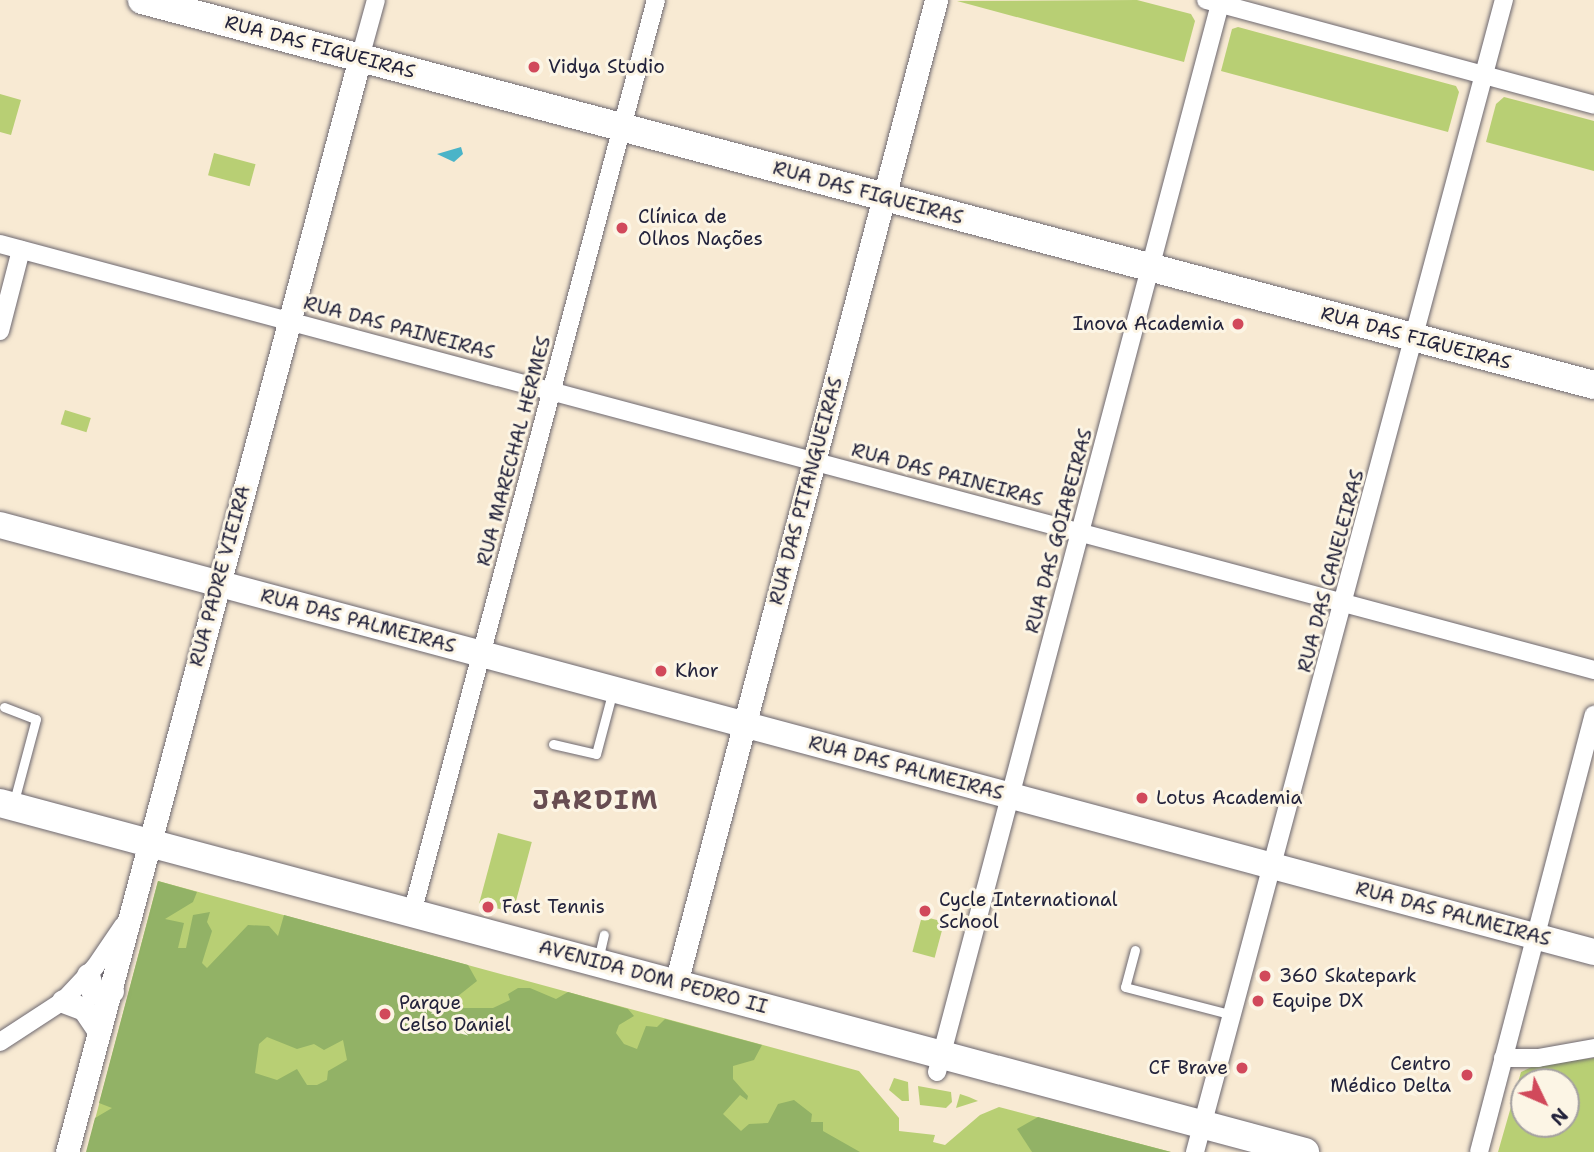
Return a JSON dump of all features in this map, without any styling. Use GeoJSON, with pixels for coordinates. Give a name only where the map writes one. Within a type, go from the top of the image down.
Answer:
{"type":"FeatureCollection","features":[{"type":"Feature","properties":{"kind":"main road","name":"RUA DAS FIGUEIRAS"},"geometry":{"type":"LineString","coordinates":[[142,0],[1594,385]]}},
{"type":"Feature","properties":{"kind":"main road","name":"RUA DAS PALMEIRAS"},"geometry":{"type":"LineString","coordinates":[[0,525],[1594,952]]}},
{"type":"Feature","properties":{"kind":"main road","name":"AVENIDA DOM PEDRO II"},"geometry":{"type":"LineString","coordinates":[[4,811],[940,1063]]}},
{"type":"Feature","properties":{"kind":"main road","name":"AVENIDA DOM PEDRO II"},"geometry":{"type":"LineString","coordinates":[[145,851],[412,913],[601,949],[676,983],[1235,1152]]}},
{"type":"Feature","properties":{"kind":"main road","name":"AVENIDA DOM PEDRO II"},"geometry":{"type":"LineString","coordinates":[[1198,1139],[1305,1152]]}},
{"type":"Feature","properties":{"kind":"street","name":"RUA PADRE VIEIRA"},"geometry":{"type":"LineString","coordinates":[[67,1152],[111,991],[145,851],[376,0]]}},
{"type":"Feature","properties":{"kind":"street","name":"RUA MARECHAL HERMES"},"geometry":{"type":"LineString","coordinates":[[412,913],[656,0]]}},
{"type":"Feature","properties":{"kind":"street","name":"RUA DAS PITANGUEIRAS"},"geometry":{"type":"LineString","coordinates":[[676,983],[936,0]]}},
{"type":"Feature","properties":{"kind":"street","name":"RUA DAS CANELEIRAS"},"geometry":{"type":"LineString","coordinates":[[1198,1139],[1504,0]]}},
{"type":"Feature","properties":{"kind":"street"},"geometry":{"type":"LineString","coordinates":[[1216,1],[1594,105]]}},
{"type":"Feature","properties":{"kind":"street","name":"RUA DAS GOIABEIRAS"},"geometry":{"type":"LineString","coordinates":[[940,1063],[1081,532],[1216,1]]}},
{"type":"Feature","properties":{"kind":"street","name":"RUA DAS PAINEIRAS"},"geometry":{"type":"LineString","coordinates":[[0,244],[1594,670]]}},
{"type":"Feature","properties":{"kind":"street"},"geometry":{"type":"LineString","coordinates":[[0,331],[21,250]]}},
{"type":"Feature","properties":{"kind":"street"},"geometry":{"type":"LineString","coordinates":[[1479,1152],[1594,715]]}},
{"type":"Feature","properties":{"kind":"street"},"geometry":{"type":"LineString","coordinates":[[0,1042],[62,1001],[88,975],[127,919]]}},
{"type":"Feature","properties":{"kind":"street"},"geometry":{"type":"LineString","coordinates":[[88,975],[93,992],[111,991]]}},
{"type":"Feature","properties":{"kind":"street"},"geometry":{"type":"LineString","coordinates":[[62,1001],[84,1009],[99,1031]]}},
{"type":"Feature","properties":{"kind":"street"},"geometry":{"type":"LineString","coordinates":[[1503,1058],[1538,1058],[1594,1048]]}},
{"type":"Feature","properties":{"kind":"lane"},"geometry":{"type":"LineString","coordinates":[[553,744],[596,754],[613,690]]}},
{"type":"Feature","properties":{"kind":"lane"},"geometry":{"type":"LineString","coordinates":[[4,707],[36,719],[4,811]]}},
{"type":"Feature","properties":{"kind":"lane"},"geometry":{"type":"LineString","coordinates":[[1135,950],[1125,987],[1233,1015]]}},
{"type":"Feature","properties":{"kind":"green space"},"geometry":{"type":"Polygon","coordinates":[[[1137,0],[1191,14],[1195,21],[1184,62],[957,1],[1137,0]]]}},
{"type":"Feature","properties":{"kind":"green space"},"geometry":{"type":"Polygon","coordinates":[[[1238,27],[1456,86],[1459,92],[1448,132],[1221,71],[1232,29],[1238,27]]]}},
{"type":"Feature","properties":{"kind":"green space"},"geometry":{"type":"Polygon","coordinates":[[[0,94],[21,100],[11,135],[0,132],[0,94]]]}},
{"type":"Feature","properties":{"kind":"green space"},"geometry":{"type":"Polygon","coordinates":[[[1504,97],[1594,121],[1594,171],[1486,142],[1496,104],[1504,97]]]}},
{"type":"Feature","properties":{"kind":"green space"},"geometry":{"type":"Polygon","coordinates":[[[214,153],[256,164],[250,186],[208,175],[214,153]]]}},
{"type":"Feature","properties":{"kind":"green space"},"geometry":{"type":"Polygon","coordinates":[[[65,410],[91,418],[86,432],[61,424],[65,410]]]}},
{"type":"Feature","properties":{"kind":"green space"},"geometry":{"type":"Polygon","coordinates":[[[498,833],[532,842],[513,913],[479,904],[498,833]]]}},
{"type":"Feature","properties":{"kind":"green space","name":"Parque Celso Daniel"},"geometry":{"type":"Polygon","coordinates":[[[158,881],[859,1071],[899,1118],[899,1131],[935,1135],[933,1142],[945,1145],[980,1115],[999,1107],[1171,1152],[184,1152],[93,1127],[158,881]]]}},
{"type":"Feature","properties":{"kind":"green space","name":"Parque Celso Daniel"},"geometry":{"type":"Polygon","coordinates":[[[158,881],[197,892],[193,902],[165,919],[184,923],[178,948],[186,948],[193,915],[210,912],[207,922],[212,931],[202,963],[207,968],[248,925],[269,926],[278,936],[284,915],[468,965],[477,981],[453,1000],[461,1008],[493,1008],[510,1000],[508,994],[518,988],[530,988],[556,999],[568,992],[628,1009],[634,1016],[619,1025],[616,1033],[624,1044],[637,1049],[646,1026],[657,1027],[665,1019],[762,1045],[754,1060],[733,1066],[733,1079],[748,1096],[747,1100],[740,1095],[723,1114],[741,1131],[749,1124],[768,1123],[778,1104],[794,1100],[812,1114],[811,1122],[823,1122],[823,1131],[860,1152],[86,1152],[95,1118],[112,1108],[99,1103],[158,881]],[[267,1037],[259,1044],[255,1073],[277,1080],[297,1069],[307,1085],[317,1085],[327,1080],[328,1071],[347,1060],[343,1040],[324,1050],[314,1044],[297,1049],[267,1037]]]}},
{"type":"Feature","properties":{"kind":"green space"},"geometry":{"type":"Polygon","coordinates":[[[922,916],[944,922],[935,958],[912,952],[922,916]]]}},
{"type":"Feature","properties":{"kind":"green space"},"geometry":{"type":"Polygon","coordinates":[[[1594,1058],[1594,1152],[1498,1152],[1510,1110],[1510,1138],[1580,1138],[1580,1068],[1530,1068],[1594,1058]]]}},
{"type":"Feature","properties":{"kind":"green space"},"geometry":{"type":"Polygon","coordinates":[[[894,1078],[908,1082],[909,1101],[902,1101],[889,1090],[894,1078]]]}},
{"type":"Feature","properties":{"kind":"green space"},"geometry":{"type":"Polygon","coordinates":[[[918,1086],[951,1092],[952,1102],[946,1108],[920,1105],[918,1086]]]}},
{"type":"Feature","properties":{"kind":"green space"},"geometry":{"type":"Polygon","coordinates":[[[960,1094],[969,1097],[978,1101],[956,1108],[960,1094]]]}},
{"type":"Feature","properties":{"kind":"green space"},"geometry":{"type":"Polygon","coordinates":[[[1038,1117],[1171,1152],[1032,1152],[1017,1129],[1038,1117]]]}},
{"type":"Feature","properties":{"kind":"water"},"geometry":{"type":"Polygon","coordinates":[[[461,147],[463,154],[454,162],[437,154],[461,147]]]}},
{"type":"Feature","properties":{"kind":"place","name":"Vidya Studio"},"geometry":{"type":"Point","coordinates":[534,67]}},
{"type":"Feature","properties":{"kind":"place","name":"Clínica de Olhos Nações"},"geometry":{"type":"Point","coordinates":[622,228]}},
{"type":"Feature","properties":{"kind":"place","name":"Inova Academia"},"geometry":{"type":"Point","coordinates":[1238,324]}},
{"type":"Feature","properties":{"kind":"place","name":"Khor"},"geometry":{"type":"Point","coordinates":[661,671]}},
{"type":"Feature","properties":{"kind":"place","name":"Lotus Academia"},"geometry":{"type":"Point","coordinates":[1142,798]}},
{"type":"Feature","properties":{"kind":"place","name":"Fast Tennis"},"geometry":{"type":"Point","coordinates":[488,907]}},
{"type":"Feature","properties":{"kind":"place","name":"Cycle International School"},"geometry":{"type":"Point","coordinates":[925,911]}},
{"type":"Feature","properties":{"kind":"place","name":"360 Skatepark"},"geometry":{"type":"Point","coordinates":[1265,976]}},
{"type":"Feature","properties":{"kind":"place","name":"Equipe DX"},"geometry":{"type":"Point","coordinates":[1258,1001]}},
{"type":"Feature","properties":{"kind":"place","name":"Parque Celso Daniel"},"geometry":{"type":"Point","coordinates":[385,1014]}},
{"type":"Feature","properties":{"kind":"place","name":"CF Brave"},"geometry":{"type":"Point","coordinates":[1242,1068]}},
{"type":"Feature","properties":{"kind":"place","name":"Centro Médico Delta"},"geometry":{"type":"Point","coordinates":[1467,1075]}},
{"type":"Feature","properties":{"kind":"district","name":"JARDIM"},"geometry":{"type":"Point","coordinates":[596,800]}}]}
